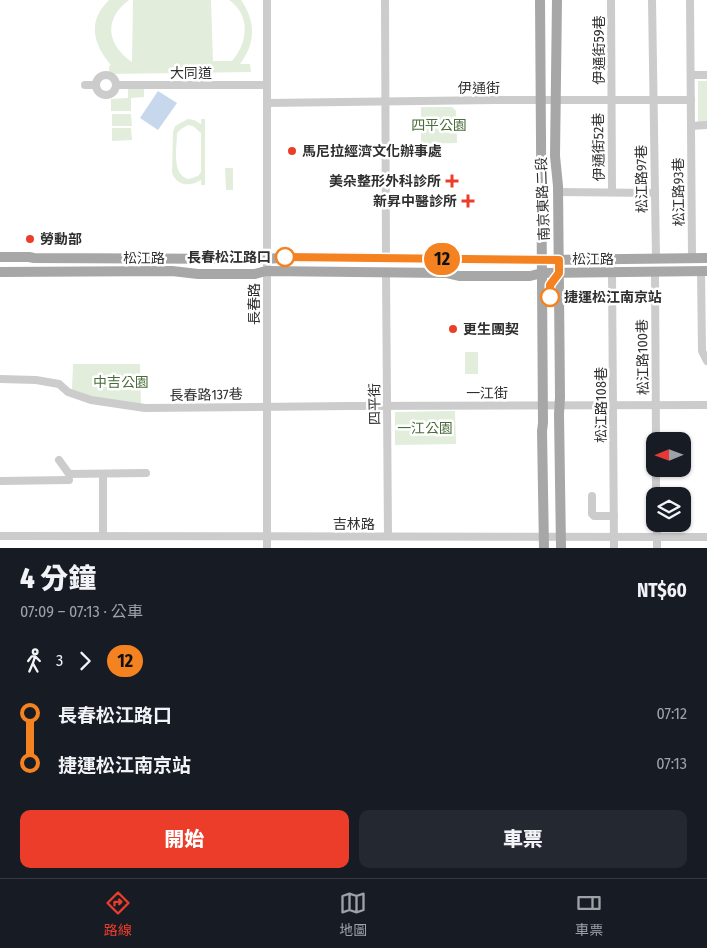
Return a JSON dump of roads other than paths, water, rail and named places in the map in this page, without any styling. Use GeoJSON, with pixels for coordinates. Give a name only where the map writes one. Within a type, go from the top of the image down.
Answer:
{"type":"FeatureCollection","features":[{"type":"Feature","properties":{"kind":"main road","name":"南京東路二段"},"geometry":{"type":"LineString","coordinates":[[540,0],[542,101],[542,506],[544,548]]}},
{"type":"Feature","properties":{"kind":"main road","name":"南京東路二段"},"geometry":{"type":"LineString","coordinates":[[557,0],[555,156],[558,192],[561,548]]}},
{"type":"Feature","properties":{"kind":"main road","name":"松江路"},"geometry":{"type":"LineString","coordinates":[[0,257],[266,259],[279,257],[542,260],[707,258]]}},
{"type":"Feature","properties":{"kind":"main road","name":"松江路"},"geometry":{"type":"LineString","coordinates":[[0,272],[172,271],[198,274],[255,274],[266,271],[530,276],[542,273],[704,271]]}},
{"type":"Feature","properties":{"kind":"street","name":"長春路"},"geometry":{"type":"LineString","coordinates":[[267,0],[267,548]]}},
{"type":"Feature","properties":{"kind":"street"},"geometry":{"type":"LineString","coordinates":[[385,0],[386,259]]}},
{"type":"Feature","properties":{"kind":"street","name":"伊通街59巷"},"geometry":{"type":"LineString","coordinates":[[611,0],[611,101]]}},
{"type":"Feature","properties":{"kind":"street","name":"松江路97巷"},"geometry":{"type":"LineString","coordinates":[[652,0],[656,258]]}},
{"type":"Feature","properties":{"kind":"street"},"geometry":{"type":"LineString","coordinates":[[690,0],[691,126],[707,125]]}},
{"type":"Feature","properties":{"kind":"street"},"geometry":{"type":"LineString","coordinates":[[691,75],[707,75]]}},
{"type":"Feature","properties":{"kind":"street","name":"大同道"},"geometry":{"type":"LineString","coordinates":[[85,85],[96,85],[96,81],[101,76],[109,76],[115,81],[116,85],[267,85]]}},
{"type":"Feature","properties":{"kind":"street","name":"伊通街"},"geometry":{"type":"LineString","coordinates":[[267,103],[691,100]]}},
{"type":"Feature","properties":{"kind":"street","name":"伊通街52巷"},"geometry":{"type":"LineString","coordinates":[[611,101],[612,192]]}},
{"type":"Feature","properties":{"kind":"street","name":"松江路93巷"},"geometry":{"type":"LineString","coordinates":[[691,126],[692,258]]}},
{"type":"Feature","properties":{"kind":"street"},"geometry":{"type":"LineString","coordinates":[[558,192],[655,194]]}},
{"type":"Feature","properties":{"kind":"street"},"geometry":{"type":"LineString","coordinates":[[704,271],[704,351],[707,361]]}},
{"type":"Feature","properties":{"kind":"street","name":"四平街"},"geometry":{"type":"LineString","coordinates":[[386,272],[388,536]]}},
{"type":"Feature","properties":{"kind":"street","name":"松江路100巷"},"geometry":{"type":"LineString","coordinates":[[654,272],[656,432]]}},
{"type":"Feature","properties":{"kind":"street","name":"松江路108巷"},"geometry":{"type":"LineString","coordinates":[[612,273],[614,548]]}},
{"type":"Feature","properties":{"kind":"street","name":"長春路137巷"},"geometry":{"type":"LineString","coordinates":[[0,380],[36,380],[59,384],[68,392],[91,400],[145,408],[267,406]]}},
{"type":"Feature","properties":{"kind":"street","name":"一江街"},"geometry":{"type":"LineString","coordinates":[[267,406],[707,405]]}},
{"type":"Feature","properties":{"kind":"street"},"geometry":{"type":"LineString","coordinates":[[58,460],[69,474],[146,473]]}},
{"type":"Feature","properties":{"kind":"street"},"geometry":{"type":"LineString","coordinates":[[103,474],[103,536]]}},
{"type":"Feature","properties":{"kind":"street"},"geometry":{"type":"LineString","coordinates":[[0,480],[69,480]]}},
{"type":"Feature","properties":{"kind":"street"},"geometry":{"type":"LineString","coordinates":[[592,496],[592,514],[594,516],[614,516]]}},
{"type":"Feature","properties":{"kind":"street"},"geometry":{"type":"LineString","coordinates":[[657,532],[657,548]]}},
{"type":"Feature","properties":{"kind":"street","name":"吉林路"},"geometry":{"type":"LineString","coordinates":[[0,536],[707,537]]}},
{"type":"Feature","properties":{"kind":"water"},"geometry":{"type":"Polygon","coordinates":[[[158,91],[177,103],[158,130],[140,118],[158,91]]]}},
{"type":"Feature","properties":{"kind":"place","name":"馬尼拉經濟文化辦事處"},"geometry":{"type":"Point","coordinates":[292,151]}},
{"type":"Feature","properties":{"kind":"place","name":"美朵整形外科診所"},"geometry":{"type":"Point","coordinates":[452,181]}},
{"type":"Feature","properties":{"kind":"place","name":"新昇中醫診所"},"geometry":{"type":"Point","coordinates":[468,201]}},
{"type":"Feature","properties":{"kind":"place","name":"勞動部"},"geometry":{"type":"Point","coordinates":[30,239]}},
{"type":"Feature","properties":{"kind":"place","name":"長春松江路口"},"geometry":{"type":"Point","coordinates":[285,257]}},
{"type":"Feature","properties":{"kind":"place","name":"捷運松江南京站"},"geometry":{"type":"Point","coordinates":[550,297]}},
{"type":"Feature","properties":{"kind":"place","name":"更生團契"},"geometry":{"type":"Point","coordinates":[453,329]}},
{"type":"Feature","properties":{"kind":"park label","name":"四平公園"},"geometry":{"type":"Point","coordinates":[439,125]}},
{"type":"Feature","properties":{"kind":"park label","name":"中吉公園"},"geometry":{"type":"Point","coordinates":[121,382]}},
{"type":"Feature","properties":{"kind":"park label","name":"一江公園"},"geometry":{"type":"Point","coordinates":[425,428]}}]}
